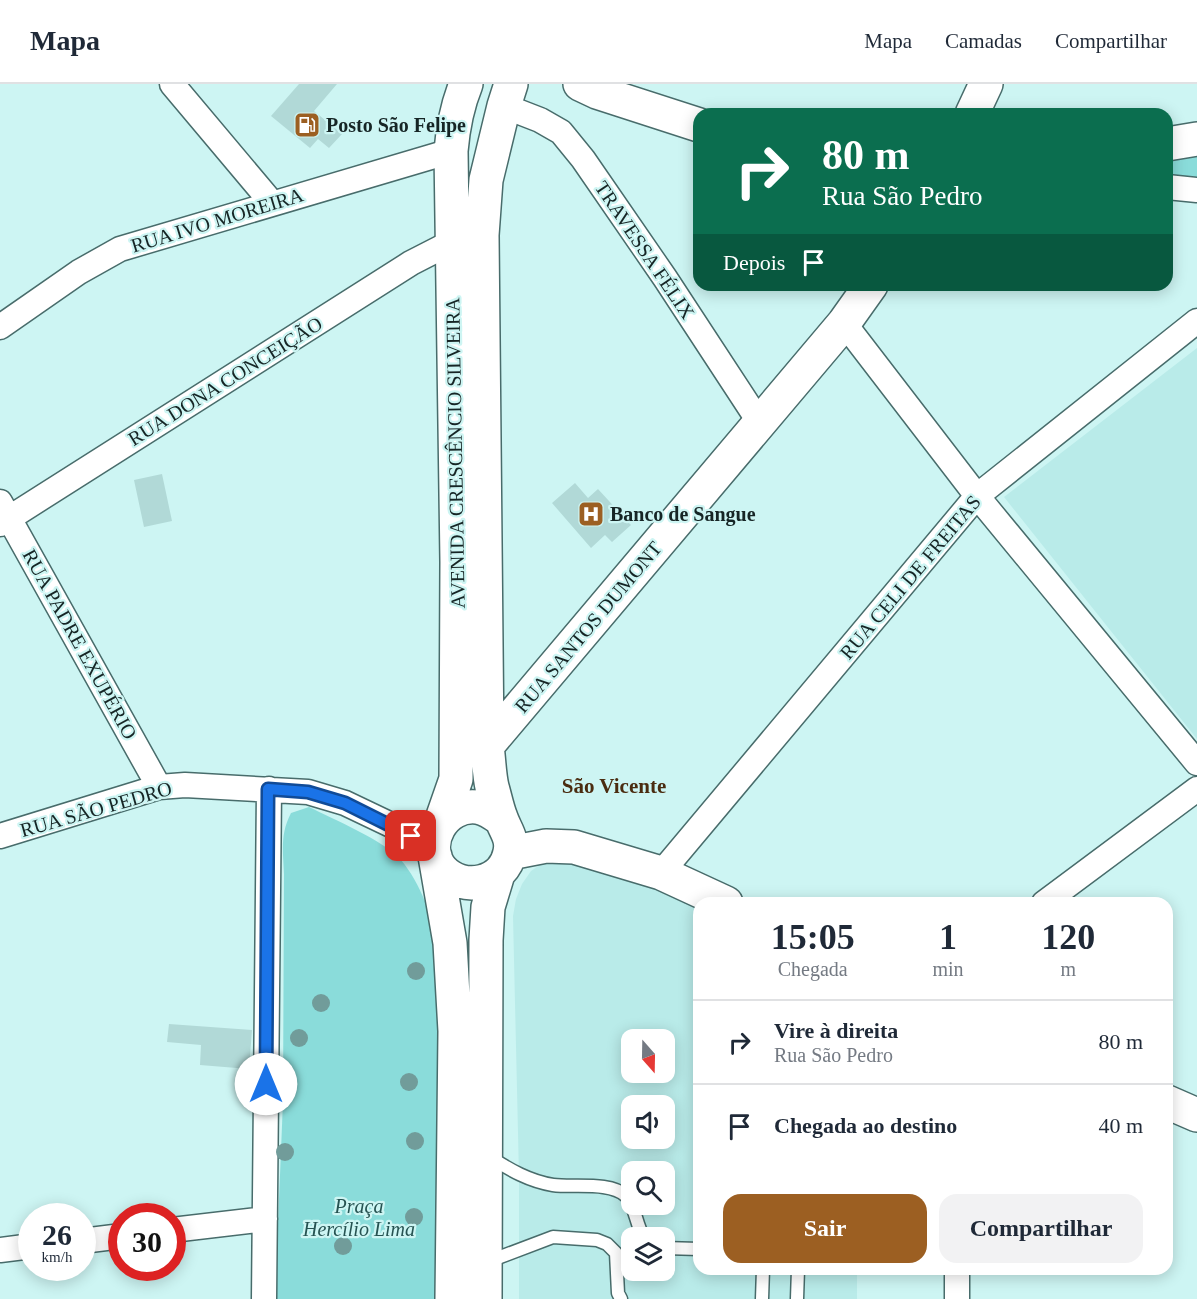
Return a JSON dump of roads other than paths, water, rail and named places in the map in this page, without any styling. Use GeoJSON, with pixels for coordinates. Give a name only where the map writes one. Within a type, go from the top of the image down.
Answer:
{"type":"FeatureCollection","features":[{"type":"Feature","properties":{"kind":"main road","name":"AVENIDA CRESCÊNCIO SILVEIRA"},"geometry":{"type":"LineString","coordinates":[[436,841],[456,779],[457,562],[451,151],[459,100],[466,84]]}},
{"type":"Feature","properties":{"kind":"main road"},"geometry":{"type":"LineString","coordinates":[[580,84],[597,92],[693,123]]}},
{"type":"Feature","properties":{"kind":"main road"},"geometry":{"type":"LineString","coordinates":[[975,108],[986,84]]}},
{"type":"Feature","properties":{"kind":"main road","name":"AVENIDA CRESCÊNCIO SILVEIRA"},"geometry":{"type":"LineString","coordinates":[[501,819],[491,785],[487,746],[482,235],[486,180],[508,95]]}},
{"type":"Feature","properties":{"kind":"main road"},"geometry":{"type":"LineString","coordinates":[[1173,143],[1197,139]]}},
{"type":"Feature","properties":{"kind":"main road","name":"RUA SANTOS DUMONT"},"geometry":{"type":"LineString","coordinates":[[487,746],[844,323],[867,291]]}},
{"type":"Feature","properties":{"kind":"main road"},"geometry":{"type":"LineString","coordinates":[[453,1299],[455,1031],[450,943],[436,841],[451,813],[464,807],[477,807],[490,811],[501,819],[510,841],[488,908],[486,940],[485,1299]]}},
{"type":"Feature","properties":{"kind":"main road"},"geometry":{"type":"LineString","coordinates":[[436,841],[441,868],[450,877],[462,882],[474,884],[487,881],[504,863],[546,846],[574,846],[661,873],[713,897]]}},
{"type":"Feature","properties":{"kind":"main road"},"geometry":{"type":"LineString","coordinates":[[1173,1105],[1197,1115]]}},
{"type":"Feature","properties":{"kind":"street"},"geometry":{"type":"LineString","coordinates":[[172,84],[272,203]]}},
{"type":"Feature","properties":{"kind":"street","name":"TRAVESSA FÉLIX"},"geometry":{"type":"LineString","coordinates":[[508,95],[540,120],[561,132],[576,150],[665,278],[760,423]]}},
{"type":"Feature","properties":{"kind":"street","name":"RUA IVO MOREIRA"},"geometry":{"type":"LineString","coordinates":[[0,327],[79,272],[120,249],[451,151]]}},
{"type":"Feature","properties":{"kind":"street"},"geometry":{"type":"LineString","coordinates":[[1173,188],[1197,190]]}},
{"type":"Feature","properties":{"kind":"street","name":"RUA DONA CONCEIÇÃO"},"geometry":{"type":"LineString","coordinates":[[3,515],[411,262],[452,242]]}},
{"type":"Feature","properties":{"kind":"street","name":"RUA CELI DE FREITAS"},"geometry":{"type":"LineString","coordinates":[[661,873],[977,496],[1197,321]]}},
{"type":"Feature","properties":{"kind":"street"},"geometry":{"type":"LineString","coordinates":[[844,323],[977,496],[1197,763]]}},
{"type":"Feature","properties":{"kind":"street","name":"RUA PADRE EXUPÉRIO"},"geometry":{"type":"LineString","coordinates":[[3,515],[159,787]]}},
{"type":"Feature","properties":{"kind":"street","name":"RUA SÃO PEDRO"},"geometry":{"type":"LineString","coordinates":[[0,836],[159,787],[185,784],[308,792],[345,803],[436,841]]}},
{"type":"Feature","properties":{"kind":"street"},"geometry":{"type":"LineString","coordinates":[[264,1299],[268,789]]}},
{"type":"Feature","properties":{"kind":"street"},"geometry":{"type":"LineString","coordinates":[[1052,897],[1197,789]]}},
{"type":"Feature","properties":{"kind":"street"},"geometry":{"type":"LineString","coordinates":[[186,1228],[265,1219]]}},
{"type":"Feature","properties":{"kind":"street"},"geometry":{"type":"LineString","coordinates":[[0,1250],[18,1248]]}},
{"type":"Feature","properties":{"kind":"street"},"geometry":{"type":"LineString","coordinates":[[957,1275],[957,1299]]}},
{"type":"Feature","properties":{"kind":"lane"},"geometry":{"type":"LineString","coordinates":[[486,1155],[519,1176],[554,1185],[608,1187],[624,1194],[631,1202],[639,1227]]}},
{"type":"Feature","properties":{"kind":"lane"},"geometry":{"type":"LineString","coordinates":[[486,1263],[553,1237],[597,1240],[607,1244],[616,1252],[618,1293],[621,1299]]}},
{"type":"Feature","properties":{"kind":"lane"},"geometry":{"type":"LineString","coordinates":[[675,1248],[693,1249]]}},
{"type":"Feature","properties":{"kind":"lane"},"geometry":{"type":"LineString","coordinates":[[762,1299],[763,1275]]}},
{"type":"Feature","properties":{"kind":"lane"},"geometry":{"type":"LineString","coordinates":[[798,1275],[798,1299]]}},
{"type":"Feature","properties":{"kind":"place","name":"Posto São Felipe"},"geometry":{"type":"Point","coordinates":[307,125]}},
{"type":"Feature","properties":{"kind":"place","name":"Banco de Sangue"},"geometry":{"type":"Point","coordinates":[591,514]}},
{"type":"Feature","properties":{"kind":"district","name":"São Vicente"},"geometry":{"type":"Point","coordinates":[614,786]}},
{"type":"Feature","properties":{"kind":"park label","name":"Praça Hercílio Lima"},"geometry":{"type":"Point","coordinates":[359,1218]}}]}
